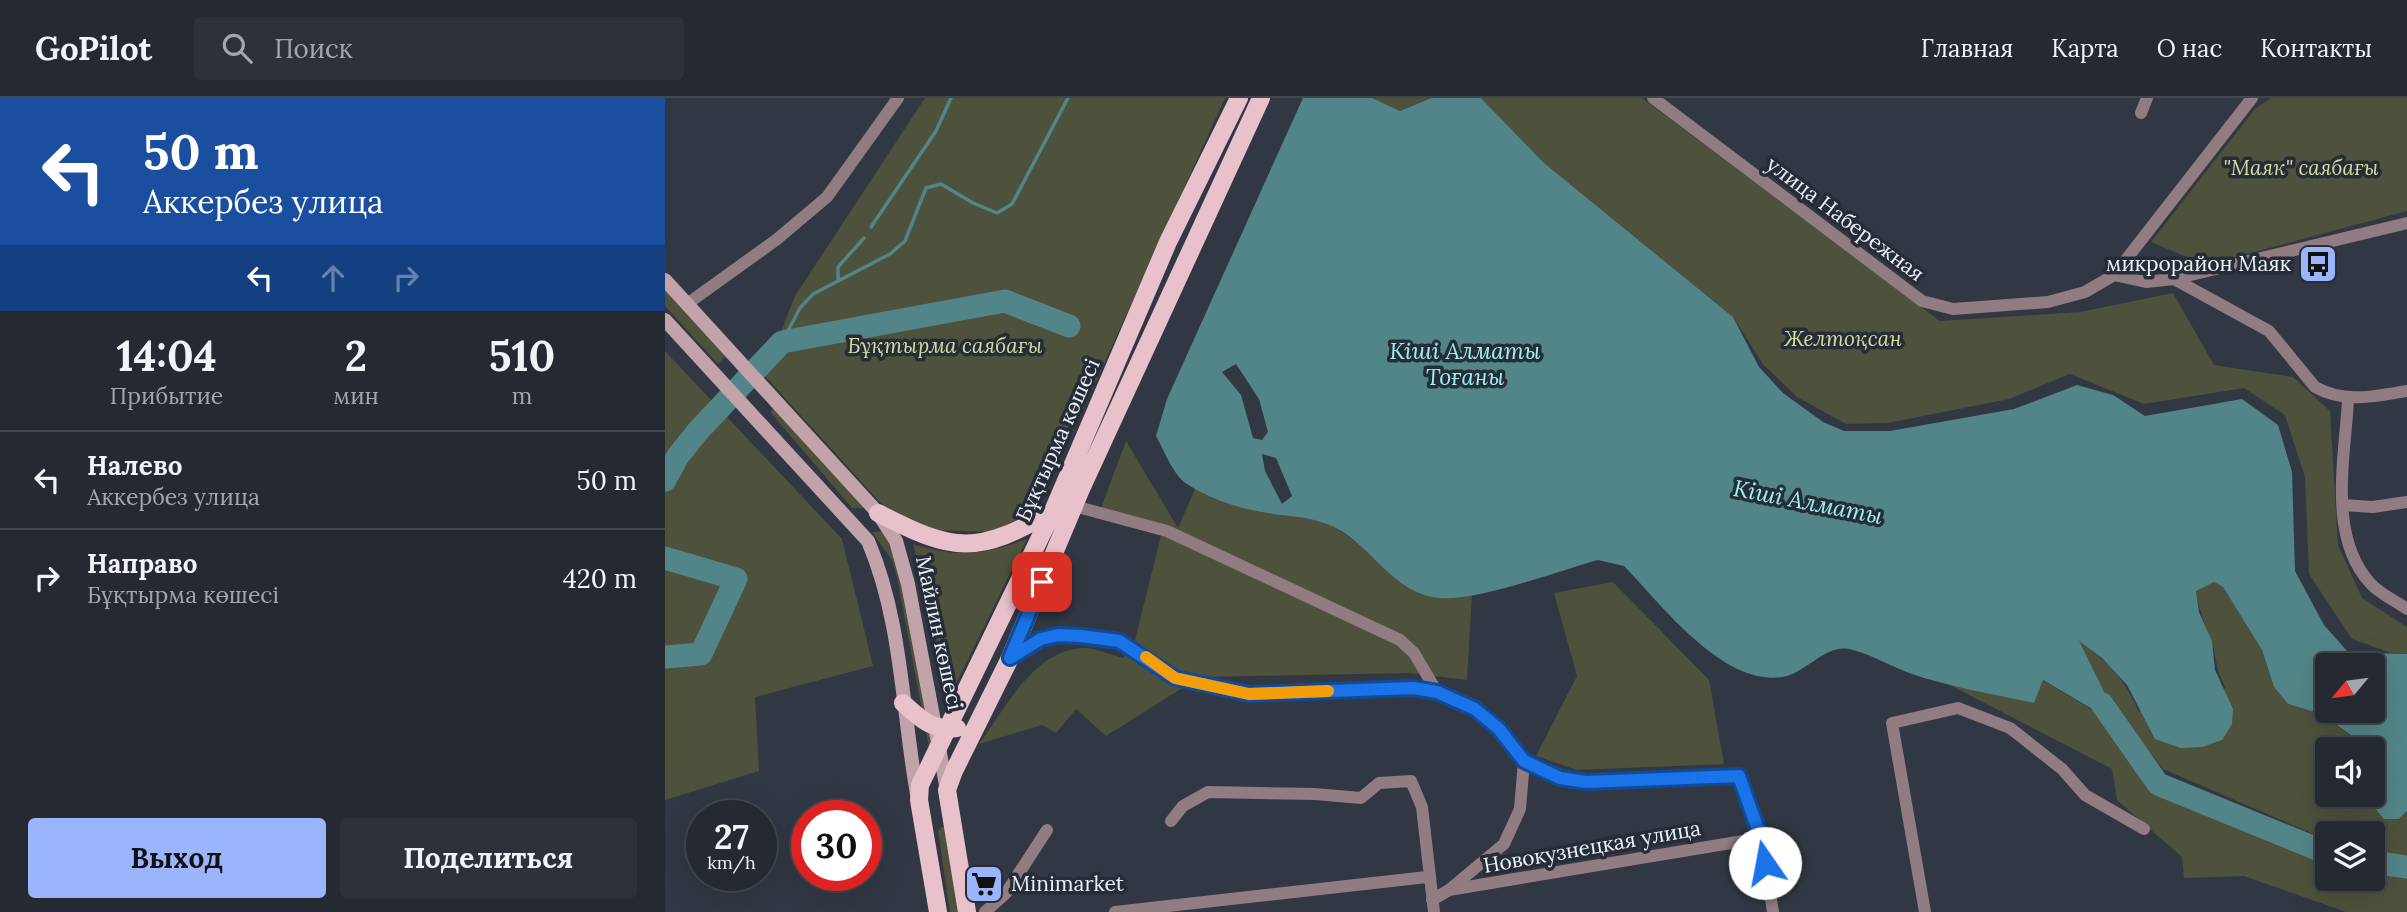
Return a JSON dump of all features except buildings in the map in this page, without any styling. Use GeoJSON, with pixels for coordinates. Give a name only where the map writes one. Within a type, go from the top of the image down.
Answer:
{"type":"FeatureCollection","features":[{"type":"Feature","properties":{"kind":"main road","name":"Бұқтырма көшесі"},"geometry":{"type":"LineString","coordinates":[[919,800],[920,785],[940,748],[942,728],[1053,511],[1164,251],[1239,98]]}},
{"type":"Feature","properties":{"kind":"main road","name":"Бұқтырма көшесі"},"geometry":{"type":"LineString","coordinates":[[947,790],[1010,658],[1074,506],[1261,98]]}},
{"type":"Feature","properties":{"kind":"main road","name":"Майлин көшесі"},"geometry":{"type":"LineString","coordinates":[[665,280],[878,513],[896,541],[942,728]]}},
{"type":"Feature","properties":{"kind":"main road","name":"Майлин көшесі"},"geometry":{"type":"LineString","coordinates":[[665,320],[868,541],[879,566],[891,619],[938,912]]}},
{"type":"Feature","properties":{"kind":"main road"},"geometry":{"type":"LineString","coordinates":[[878,513],[935,541],[974,544],[1017,531],[1053,511]]}},
{"type":"Feature","properties":{"kind":"main road"},"geometry":{"type":"LineString","coordinates":[[903,703],[920,719],[942,728],[977,723]]}},
{"type":"Feature","properties":{"kind":"main road"},"geometry":{"type":"LineString","coordinates":[[940,748],[967,912]]}},
{"type":"Feature","properties":{"kind":"street"},"geometry":{"type":"LineString","coordinates":[[687,304],[776,240],[827,197],[898,98]]}},
{"type":"Feature","properties":{"kind":"street","name":"улица Набережная"},"geometry":{"type":"LineString","coordinates":[[1653,98],[1922,300],[1953,309],[2048,302],[2085,292],[2114,275]]}},
{"type":"Feature","properties":{"kind":"street"},"geometry":{"type":"LineString","coordinates":[[2141,113],[2147,98]]}},
{"type":"Feature","properties":{"kind":"street"},"geometry":{"type":"LineString","coordinates":[[2252,98],[2114,275],[2145,282],[2174,279],[2407,223]]}},
{"type":"Feature","properties":{"kind":"street"},"geometry":{"type":"LineString","coordinates":[[2174,279],[2269,331],[2315,387],[2348,400],[2407,391]]}},
{"type":"Feature","properties":{"kind":"street"},"geometry":{"type":"LineString","coordinates":[[2348,400],[2343,505],[2345,531],[2355,562],[2372,585],[2407,609]]}},
{"type":"Feature","properties":{"kind":"street"},"geometry":{"type":"LineString","coordinates":[[2343,505],[2373,508],[2407,502]]}},
{"type":"Feature","properties":{"kind":"street"},"geometry":{"type":"LineString","coordinates":[[1074,506],[1167,531],[1400,640],[1414,653],[1437,692]]}},
{"type":"Feature","properties":{"kind":"street"},"geometry":{"type":"LineString","coordinates":[[1010,658],[1041,639],[1058,635],[1081,636],[1119,641],[1175,678],[1249,694],[1413,688],[1437,692],[1475,709],[1499,729],[1524,761],[1560,778],[1586,782],[1739,776],[1761,838],[1773,912]]}},
{"type":"Feature","properties":{"kind":"street"},"geometry":{"type":"LineString","coordinates":[[1924,912],[1892,723],[1958,708],[2010,727],[2062,769],[2085,795],[2144,829]]}},
{"type":"Feature","properties":{"kind":"street"},"geometry":{"type":"LineString","coordinates":[[1449,890],[1504,844],[1520,809],[1524,761]]}},
{"type":"Feature","properties":{"kind":"street"},"geometry":{"type":"LineString","coordinates":[[1171,821],[1183,806],[1208,792],[1315,794],[1360,798],[1379,783],[1411,781],[1422,807],[1427,877],[1433,906]]}},
{"type":"Feature","properties":{"kind":"street"},"geometry":{"type":"LineString","coordinates":[[985,912],[1006,893],[1047,831]]}},
{"type":"Feature","properties":{"kind":"street","name":"Новокузнецкая улица"},"geometry":{"type":"LineString","coordinates":[[1433,906],[1449,890],[1761,838]]}},
{"type":"Feature","properties":{"kind":"street"},"geometry":{"type":"LineString","coordinates":[[1115,912],[1427,877]]}},
{"type":"Feature","properties":{"kind":"green space","name":"Бұқтырма саябағы"},"geometry":{"type":"Polygon","coordinates":[[[925,98],[1225,98],[1038,509],[992,532],[937,530],[889,512],[764,375],[795,296],[925,98]]]}},
{"type":"Feature","properties":{"kind":"green space"},"geometry":{"type":"Polygon","coordinates":[[[1372,98],[1430,98],[1400,111],[1372,98]]]}},
{"type":"Feature","properties":{"kind":"green space","name":"Желтоқсан"},"geometry":{"type":"Polygon","coordinates":[[[1481,98],[1642,98],[1940,321],[2080,312],[2173,293],[2214,365],[2293,377],[2330,411],[2338,545],[2362,598],[2407,627],[2407,654],[2391,653],[2352,639],[2309,574],[2305,477],[2285,415],[2244,388],[2144,404],[2070,374],[2009,399],[1888,423],[1846,424],[1797,397],[1763,364],[1733,317],[1544,163],[1481,98]]]}},
{"type":"Feature","properties":{"kind":"green space","name":"\"Маяк\" саябағы"},"geometry":{"type":"Polygon","coordinates":[[[2271,98],[2407,98],[2407,211],[2206,265],[2151,242],[2255,109],[2271,98]]]}},
{"type":"Feature","properties":{"kind":"green space"},"geometry":{"type":"Polygon","coordinates":[[[665,289],[725,356],[718,364],[665,306],[665,289]]]}},
{"type":"Feature","properties":{"kind":"green space"},"geometry":{"type":"Polygon","coordinates":[[[665,351],[842,539],[873,666],[755,697],[759,771],[665,800],[665,351]]]}},
{"type":"Feature","properties":{"kind":"green space"},"geometry":{"type":"Polygon","coordinates":[[[773,407],[867,508],[852,508],[771,413],[773,407]]]}},
{"type":"Feature","properties":{"kind":"green space"},"geometry":{"type":"Polygon","coordinates":[[[1126,441],[1178,528],[1195,489],[1248,509],[1314,518],[1336,529],[1388,571],[1424,593],[1446,597],[1472,595],[1467,680],[1409,673],[1200,677],[1106,736],[1076,709],[1056,733],[1042,725],[979,744],[1022,684],[1049,659],[1082,648],[1123,658],[1135,640],[1162,532],[1177,529],[1101,508],[1126,441]]]}},
{"type":"Feature","properties":{"kind":"green space"},"geometry":{"type":"Polygon","coordinates":[[[884,531],[897,557],[932,745],[929,748],[897,577],[892,560],[872,532],[884,531]]]}},
{"type":"Feature","properties":{"kind":"green space"},"geometry":{"type":"Polygon","coordinates":[[[1027,539],[954,688],[942,672],[913,544],[970,553],[1027,539]]]}},
{"type":"Feature","properties":{"kind":"green space"},"geometry":{"type":"Polygon","coordinates":[[[1613,582],[1709,680],[1724,764],[1577,770],[1536,756],[1577,676],[1554,593],[1613,582]]]}},
{"type":"Feature","properties":{"kind":"green space"},"geometry":{"type":"Polygon","coordinates":[[[2214,582],[2223,587],[2262,650],[2274,687],[2288,704],[2315,712],[2315,723],[2333,723],[2353,737],[2315,737],[2315,807],[2375,807],[2399,819],[2407,811],[2407,856],[2385,853],[2385,821],[2315,821],[2315,835],[2163,769],[2103,691],[2078,640],[2114,671],[2139,712],[2226,688],[2196,590],[2214,582]]]}},
{"type":"Feature","properties":{"kind":"green space"},"geometry":{"type":"Polygon","coordinates":[[[2042,680],[2094,711],[2149,791],[2315,859],[2315,891],[2385,891],[2385,874],[2407,877],[2407,912],[2346,912],[2244,876],[2184,878],[2182,857],[2117,800],[2112,769],[1946,683],[2034,703],[2042,680]]]}},
{"type":"Feature","properties":{"kind":"green space"},"geometry":{"type":"Polygon","coordinates":[[[945,827],[961,912],[950,912],[938,831],[945,827]]]}},
{"type":"Feature","properties":{"kind":"water","name":"Кіші Алматы Тоғаны"},"geometry":{"type":"Polygon","coordinates":[[[1303,98],[1372,98],[1400,111],[1431,98],[1481,98],[1544,163],[1733,317],[1759,367],[1783,393],[1823,422],[1844,431],[1890,431],[2014,409],[2077,385],[2113,395],[2145,416],[2242,399],[2278,425],[2292,472],[2295,571],[2324,625],[2349,653],[2315,653],[2315,712],[2288,704],[2274,687],[2262,650],[2223,587],[2214,582],[2196,591],[2199,612],[2212,641],[2215,670],[2233,709],[2232,724],[2222,740],[2202,747],[2181,748],[2155,739],[2127,685],[2102,658],[2079,641],[2121,726],[2043,680],[2034,703],[1924,678],[1849,649],[1825,654],[1787,676],[1764,677],[1741,670],[1718,658],[1676,621],[1624,566],[1598,560],[1495,591],[1454,598],[1422,594],[1395,578],[1348,535],[1326,523],[1246,509],[1225,503],[1187,484],[1177,475],[1156,436],[1167,399],[1303,98]],[[1236,364],[1222,372],[1241,395],[1253,438],[1262,440],[1268,432],[1259,399],[1236,364]],[[1262,454],[1265,471],[1282,504],[1292,496],[1276,458],[1262,454]]]}},
{"type":"Feature","properties":{"kind":"water","name":"Кіші Алматы Тоғаны"},"geometry":{"type":"Polygon","coordinates":[[[2385,653],[2407,654],[2407,811],[2399,819],[2384,819],[2375,808],[2385,807],[2385,737],[2354,737],[2334,723],[2385,723],[2385,653]]]}},
{"type":"Feature","properties":{"kind":"waterway"},"geometry":{"type":"LineString","coordinates":[[871,227],[936,131],[951,98]]}},
{"type":"Feature","properties":{"kind":"waterway"},"geometry":{"type":"LineString","coordinates":[[782,342],[800,308],[813,294],[890,254],[905,241],[926,188],[941,184],[973,203],[997,213],[1012,204],[1068,98]]}},
{"type":"Feature","properties":{"kind":"waterway"},"geometry":{"type":"LineString","coordinates":[[838,280],[838,267],[864,238]]}},
{"type":"Feature","properties":{"kind":"waterway","name":"Кіші Алматы"},"geometry":{"type":"LineString","coordinates":[[665,480],[678,456],[698,431],[782,342],[1005,301],[1069,326]]}},
{"type":"Feature","properties":{"kind":"waterway","name":"Кіші Алматы"},"geometry":{"type":"LineString","coordinates":[[665,558],[736,579],[701,654],[665,657]]}},
{"type":"Feature","properties":{"kind":"waterway","name":"Кіші Алматы"},"geometry":{"type":"LineString","coordinates":[[2102,704],[2158,784],[2315,848]]}},
{"type":"Feature","properties":{"kind":"waterway","name":"Кіші Алматы"},"geometry":{"type":"LineString","coordinates":[[2385,864],[2407,867]]}},
{"type":"Feature","properties":{"kind":"slow traffic"},"geometry":{"type":"LineString","coordinates":[[1146,657],[1175,678],[1249,694],[1328,691]]}},
{"type":"Feature","properties":{"kind":"place","name":"микрорайон Маяк"},"geometry":{"type":"Point","coordinates":[2318,264]}},
{"type":"Feature","properties":{"kind":"place","name":"Minimarket"},"geometry":{"type":"Point","coordinates":[984,884]}},
{"type":"Feature","properties":{"kind":"route"},"geometry":{"type":"LineString","coordinates":[[1042,582],[1010,658],[1027,645],[1041,639],[1058,635],[1081,636],[1119,641],[1137,650],[1175,678],[1249,694],[1413,688],[1437,692],[1475,709],[1499,729],[1524,761],[1560,778],[1586,782],[1739,776],[1761,838],[1765,863]]}}]}
